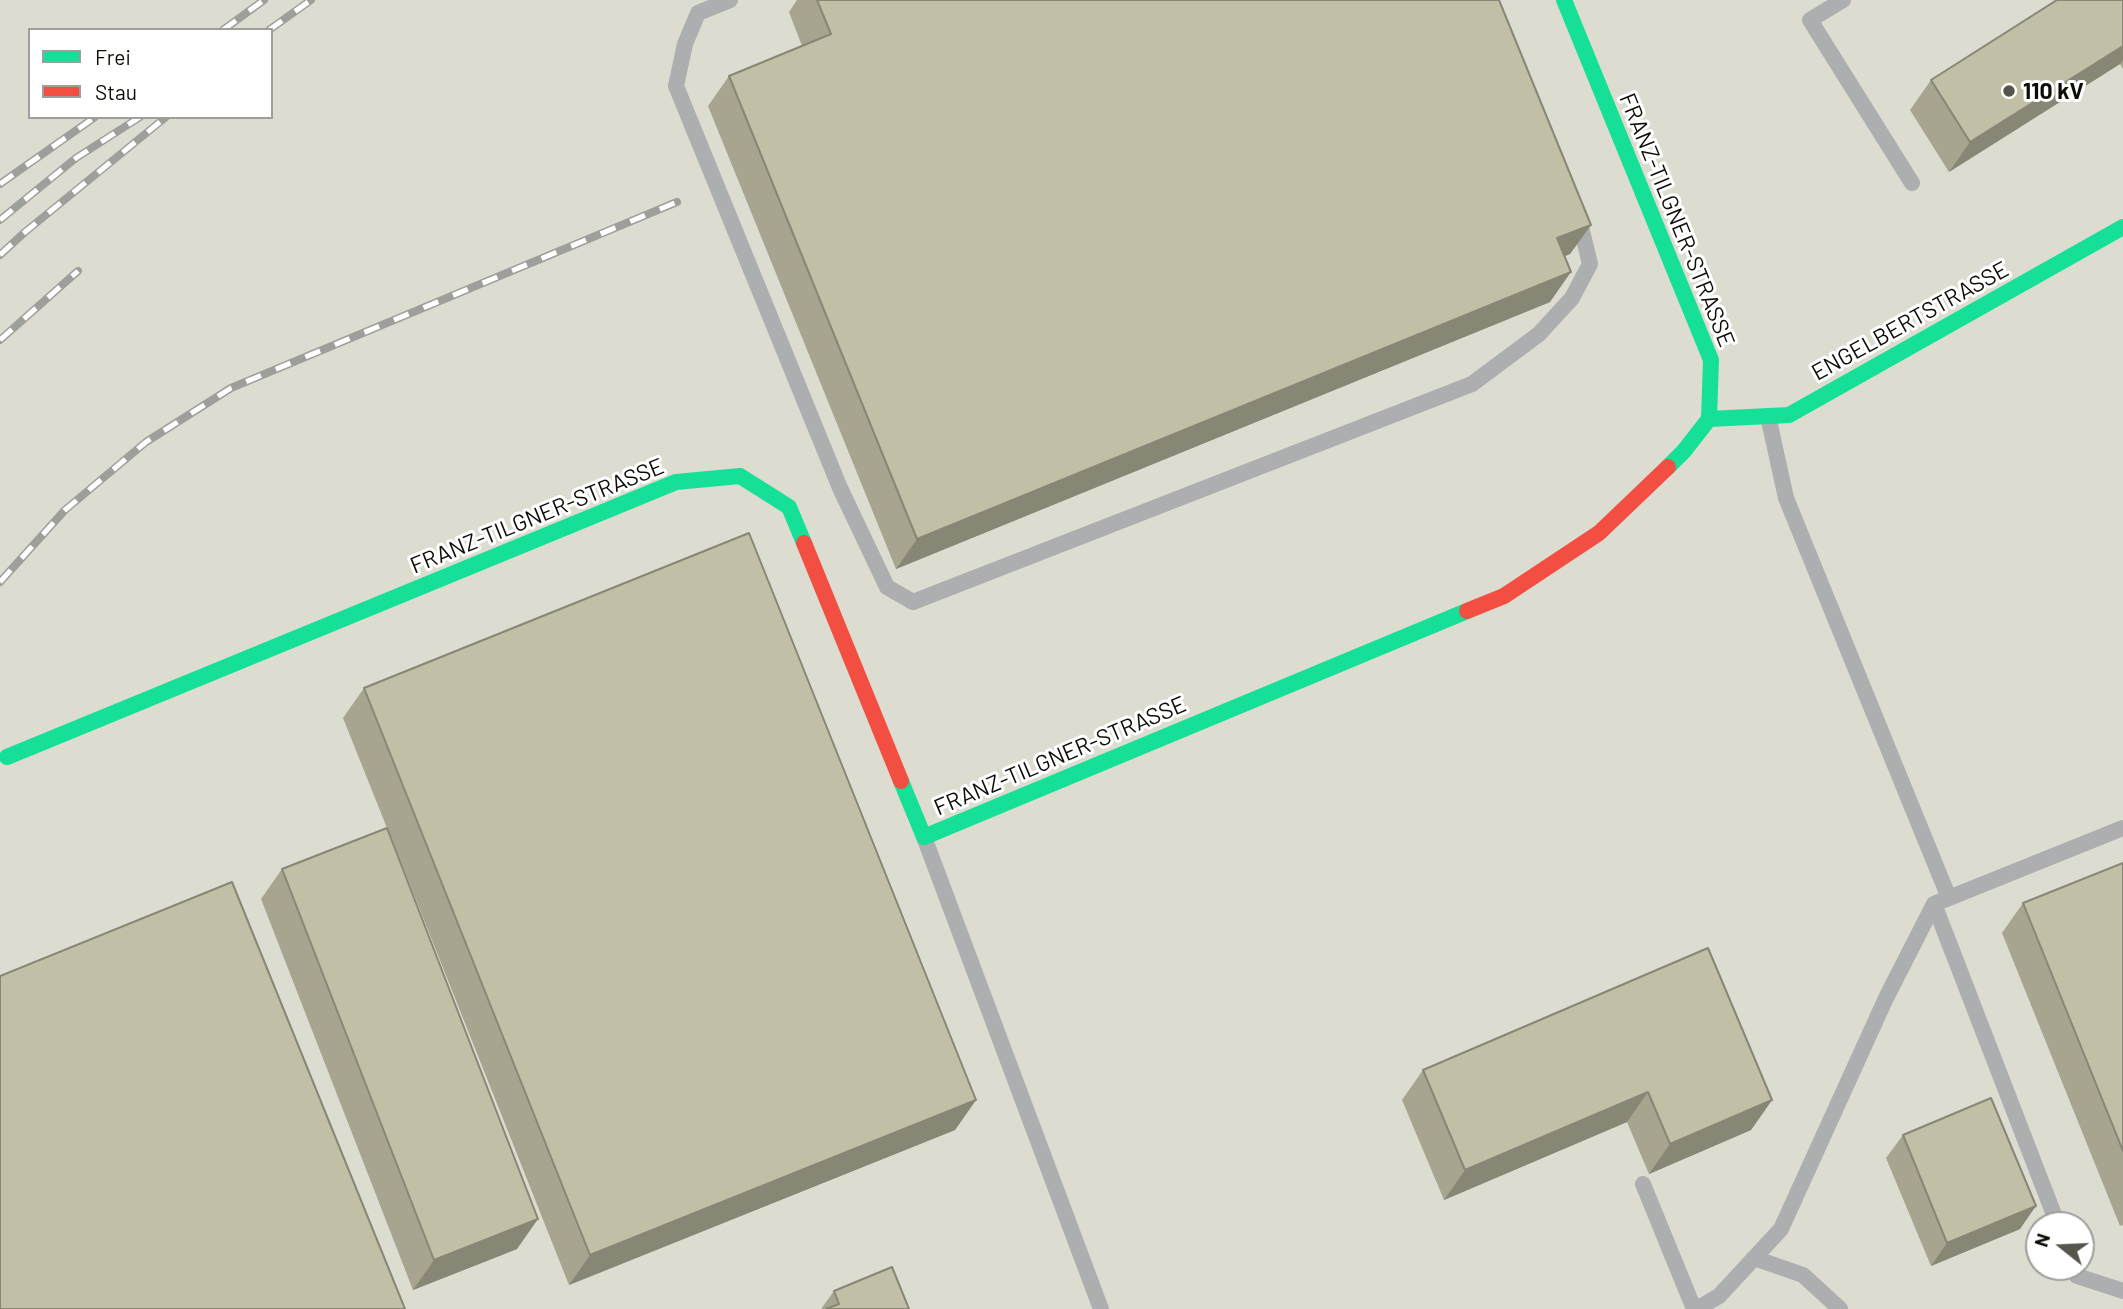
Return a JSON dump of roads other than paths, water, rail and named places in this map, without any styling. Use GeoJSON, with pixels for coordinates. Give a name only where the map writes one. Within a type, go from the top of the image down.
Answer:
{"type":"FeatureCollection","features":[{"type":"Feature","properties":{"kind":"street","name":"FRANZ-TILGNER-STRASSE"},"geometry":{"type":"LineString","coordinates":[[7,757],[676,482],[740,476],[789,507],[924,837],[1504,596],[1599,533],[1684,451],[1709,419],[1711,360],[1564,0]]}},
{"type":"Feature","properties":{"kind":"street","name":"ENGELBERTSTRASSE"},"geometry":{"type":"LineString","coordinates":[[1709,419],[1790,415],[2123,226]]}},
{"type":"Feature","properties":{"kind":"lane"},"geometry":{"type":"LineString","coordinates":[[730,0],[698,13],[685,44],[676,86],[840,488],[887,587],[913,602],[1472,384],[1539,334],[1572,299],[1590,264],[1582,231],[1571,205]]}},
{"type":"Feature","properties":{"kind":"lane"},"geometry":{"type":"LineString","coordinates":[[1843,0],[1810,20],[1912,183]]}},
{"type":"Feature","properties":{"kind":"lane"},"geometry":{"type":"LineString","coordinates":[[1768,416],[1786,498],[1941,901],[2052,1211]]}},
{"type":"Feature","properties":{"kind":"lane"},"geometry":{"type":"LineString","coordinates":[[1643,1184],[1695,1309],[1719,1296],[1781,1229],[1886,998],[1941,901],[2123,828]]}},
{"type":"Feature","properties":{"kind":"lane"},"geometry":{"type":"LineString","coordinates":[[924,837],[1101,1309]]}},
{"type":"Feature","properties":{"kind":"lane"},"geometry":{"type":"LineString","coordinates":[[1754,1258],[1803,1275],[1840,1309]]}},
{"type":"Feature","properties":{"kind":"lane"},"geometry":{"type":"LineString","coordinates":[[2092,1281],[2123,1291]]}},
{"type":"Feature","properties":{"kind":"railway"},"geometry":{"type":"LineString","coordinates":[[226,28],[264,0]]}},
{"type":"Feature","properties":{"kind":"railway"},"geometry":{"type":"LineString","coordinates":[[272,28],[311,0]]}},
{"type":"Feature","properties":{"kind":"railway"},"geometry":{"type":"LineString","coordinates":[[0,184],[92,119]]}},
{"type":"Feature","properties":{"kind":"railway"},"geometry":{"type":"LineString","coordinates":[[0,220],[76,158],[137,119]]}},
{"type":"Feature","properties":{"kind":"railway"},"geometry":{"type":"LineString","coordinates":[[0,255],[164,119]]}},
{"type":"Feature","properties":{"kind":"railway"},"geometry":{"type":"LineString","coordinates":[[0,582],[65,510],[146,442],[231,388],[677,202]]}},
{"type":"Feature","properties":{"kind":"railway"},"geometry":{"type":"LineString","coordinates":[[0,340],[78,271]]}},
{"type":"Feature","properties":{"kind":"place","name":"110 kV"},"geometry":{"type":"Point","coordinates":[2009,91]}}]}
